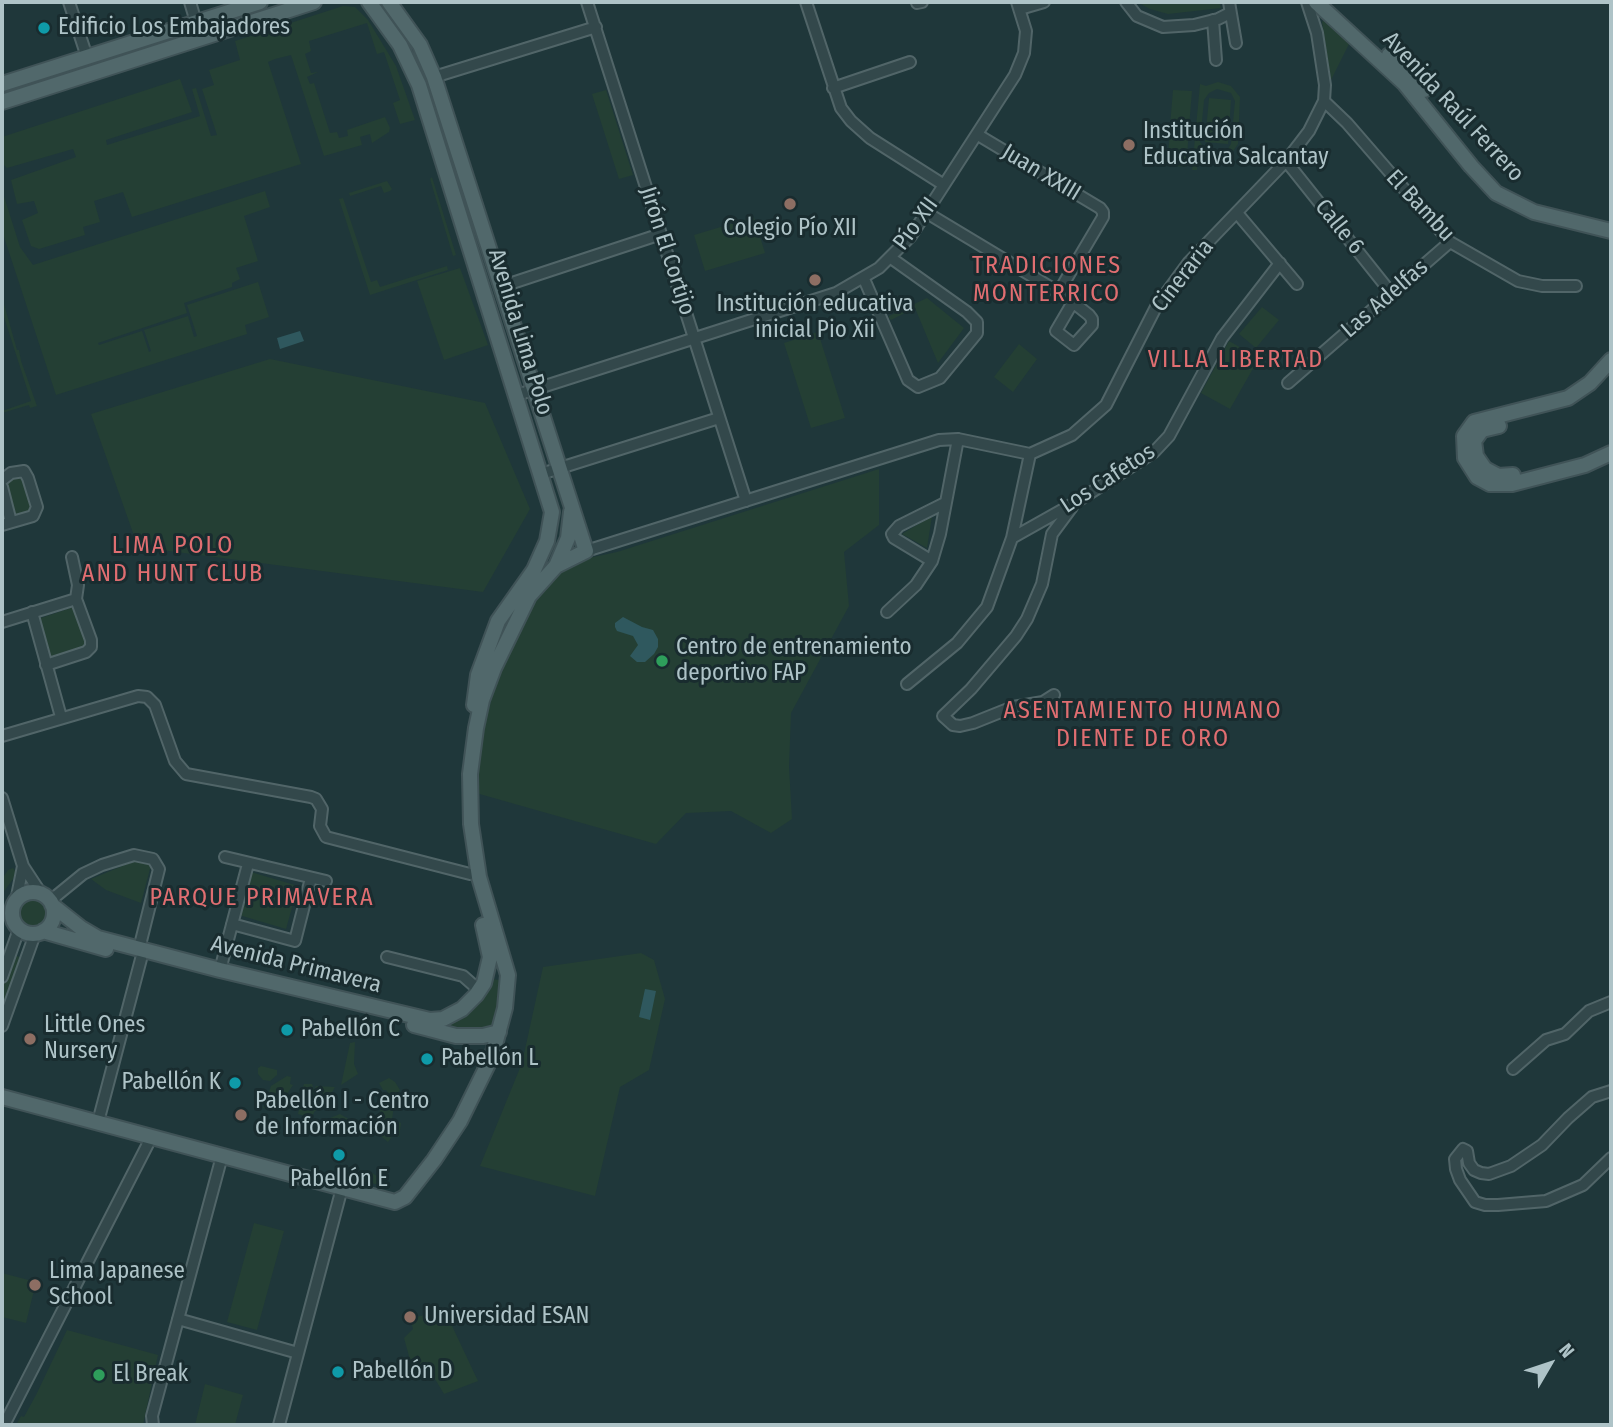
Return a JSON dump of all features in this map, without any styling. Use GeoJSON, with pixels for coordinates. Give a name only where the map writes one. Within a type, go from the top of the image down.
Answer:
{"type":"FeatureCollection","features":[{"type":"Feature","properties":{"kind":"main road"},"geometry":{"type":"LineString","coordinates":[[2,84],[260,2]]}},
{"type":"Feature","properties":{"kind":"main road"},"geometry":{"type":"LineString","coordinates":[[2,102],[274,8],[314,2]]}},
{"type":"Feature","properties":{"kind":"main road","name":"Avenida Lima Polo"},"geometry":{"type":"LineString","coordinates":[[369,2],[403,51],[419,85],[552,512],[547,541],[534,570],[498,621],[478,675],[462,802],[465,852],[489,957],[483,984]]}},
{"type":"Feature","properties":{"kind":"main road","name":"Avenida Raúl Ferrero"},"geometry":{"type":"LineString","coordinates":[[1316,2],[1405,84],[1496,193],[1534,212],[1611,230]]}},
{"type":"Feature","properties":{"kind":"main road","name":"Avenida Raúl Ferrero"},"geometry":{"type":"LineString","coordinates":[[1330,2],[1411,75],[1478,162],[1500,185],[1537,204],[1611,221]]}},
{"type":"Feature","properties":{"kind":"main road","name":"Avenida Lima Polo"},"geometry":{"type":"LineString","coordinates":[[392,4],[421,45],[434,77],[586,551]]}},
{"type":"Feature","properties":{"kind":"main road"},"geometry":{"type":"LineString","coordinates":[[469,244],[485,239]]}},
{"type":"Feature","properties":{"kind":"main road"},"geometry":{"type":"LineString","coordinates":[[1611,360],[1590,383],[1568,398],[1474,422],[1464,436],[1465,458],[1477,477],[1490,484],[1513,484],[1559,473],[1611,453]]}},
{"type":"Feature","properties":{"kind":"main road"},"geometry":{"type":"LineString","coordinates":[[1611,375],[1594,392],[1570,407],[1482,430],[1474,441],[1480,463],[1497,476],[1551,467],[1611,446]]}},
{"type":"Feature","properties":{"kind":"main road","name":"Avenida Lima Polo"},"geometry":{"type":"LineString","coordinates":[[556,566],[568,538],[571,511]]}},
{"type":"Feature","properties":{"kind":"main road"},"geometry":{"type":"LineString","coordinates":[[2,1097],[395,1202],[405,1197],[460,1121],[487,1068],[499,1032],[507,991],[507,970],[491,925],[471,824],[470,774],[482,699],[501,650],[529,596],[556,566],[586,551]]}},
{"type":"Feature","properties":{"kind":"main road"},"geometry":{"type":"LineString","coordinates":[[27,893],[48,900],[52,921],[39,933],[12,925],[11,903],[27,893]]}},
{"type":"Feature","properties":{"kind":"main road","name":"Avenida Primavera"},"geometry":{"type":"LineString","coordinates":[[48,900],[92,935],[140,954],[456,1035],[483,1036],[499,1032]]}},
{"type":"Feature","properties":{"kind":"main road","name":"Avenida Primavera"},"geometry":{"type":"LineString","coordinates":[[39,933],[220,970],[430,1020],[443,1019],[462,1009],[483,984]]}},
{"type":"Feature","properties":{"kind":"main road"},"geometry":{"type":"LineString","coordinates":[[483,984],[492,975],[501,976],[507,991]]}},
{"type":"Feature","properties":{"kind":"main road"},"geometry":{"type":"LineString","coordinates":[[456,1035],[482,1046],[486,1054],[487,1068]]}},
{"type":"Feature","properties":{"kind":"street"},"geometry":{"type":"LineString","coordinates":[[69,2],[87,57]]}},
{"type":"Feature","properties":{"kind":"street"},"geometry":{"type":"LineString","coordinates":[[190,2],[196,22]]}},
{"type":"Feature","properties":{"kind":"street","name":"Jirón El Cortijo"},"geometry":{"type":"LineString","coordinates":[[587,2],[746,501]]}},
{"type":"Feature","properties":{"kind":"street"},"geometry":{"type":"LineString","coordinates":[[806,2],[841,108],[860,130],[944,185]]}},
{"type":"Feature","properties":{"kind":"street"},"geometry":{"type":"LineString","coordinates":[[1019,5],[1044,2]]}},
{"type":"Feature","properties":{"kind":"street"},"geometry":{"type":"LineString","coordinates":[[1126,2],[1137,16],[1163,27],[1194,25],[1213,20],[1230,7],[1236,43]]}},
{"type":"Feature","properties":{"kind":"street","name":"Cineraria"},"geometry":{"type":"LineString","coordinates":[[1030,454],[1072,435],[1106,405],[1156,307],[1189,262],[1286,161],[1309,131],[1324,101],[1323,65],[1313,14],[1307,2]]}},
{"type":"Feature","properties":{"kind":"street","name":"Pío XII"},"geometry":{"type":"LineString","coordinates":[[517,395],[836,293],[864,279],[891,258],[911,236],[1021,65],[1026,31],[1019,5]]}},
{"type":"Feature","properties":{"kind":"street"},"geometry":{"type":"LineString","coordinates":[[1213,20],[1216,60]]}},
{"type":"Feature","properties":{"kind":"street"},"geometry":{"type":"LineString","coordinates":[[434,77],[596,27]]}},
{"type":"Feature","properties":{"kind":"street"},"geometry":{"type":"LineString","coordinates":[[833,88],[910,62]]}},
{"type":"Feature","properties":{"kind":"street","name":"El Bambu"},"geometry":{"type":"LineString","coordinates":[[1324,101],[1347,123],[1450,242],[1518,281],[1542,286],[1576,286]]}},
{"type":"Feature","properties":{"kind":"street","name":"Juan XXIII"},"geometry":{"type":"LineString","coordinates":[[978,135],[1103,212],[1103,217],[1082,253],[1060,289],[1056,291]]}},
{"type":"Feature","properties":{"kind":"street","name":"Calle 6"},"geometry":{"type":"LineString","coordinates":[[1286,161],[1392,293]]}},
{"type":"Feature","properties":{"kind":"street"},"geometry":{"type":"LineString","coordinates":[[927,213],[1073,302]]}},
{"type":"Feature","properties":{"kind":"street"},"geometry":{"type":"LineString","coordinates":[[1237,213],[1297,284]]}},
{"type":"Feature","properties":{"kind":"street"},"geometry":{"type":"LineString","coordinates":[[500,287],[661,234]]}},
{"type":"Feature","properties":{"kind":"street","name":"Las Adelfas"},"geometry":{"type":"LineString","coordinates":[[1287,383],[1450,242]]}},
{"type":"Feature","properties":{"kind":"street"},"geometry":{"type":"LineString","coordinates":[[864,279],[908,380],[918,387],[940,378],[977,333],[977,322],[891,258]]}},
{"type":"Feature","properties":{"kind":"street","name":"Los Cafetos"},"geometry":{"type":"LineString","coordinates":[[1012,538],[1076,502],[1154,452],[1169,436],[1222,338],[1280,263]]}},
{"type":"Feature","properties":{"kind":"street"},"geometry":{"type":"LineString","coordinates":[[541,474],[719,418]]}},
{"type":"Feature","properties":{"kind":"street"},"geometry":{"type":"LineString","coordinates":[[887,612],[916,585],[932,561],[940,534],[958,439]]}},
{"type":"Feature","properties":{"kind":"street"},"geometry":{"type":"LineString","coordinates":[[586,551],[939,440],[958,439],[1030,454],[1012,538],[987,607],[957,643],[907,684]]}},
{"type":"Feature","properties":{"kind":"street"},"geometry":{"type":"LineString","coordinates":[[2,480],[10,473],[24,471],[37,507],[33,516],[6,524],[2,487]]}},
{"type":"Feature","properties":{"kind":"street"},"geometry":{"type":"LineString","coordinates":[[1054,695],[1043,702],[1013,707],[960,726],[953,725],[943,716],[971,689],[1016,636],[1034,608],[1052,534],[1076,502]]}},
{"type":"Feature","properties":{"kind":"street"},"geometry":{"type":"LineString","coordinates":[[932,561],[894,538],[892,534],[899,526],[945,503]]}},
{"type":"Feature","properties":{"kind":"street"},"geometry":{"type":"LineString","coordinates":[[46,665],[86,652],[91,647],[76,599],[78,585],[72,557]]}},
{"type":"Feature","properties":{"kind":"street"},"geometry":{"type":"LineString","coordinates":[[2,622],[76,599]]}},
{"type":"Feature","properties":{"kind":"street"},"geometry":{"type":"LineString","coordinates":[[32,612],[61,717]]}},
{"type":"Feature","properties":{"kind":"street"},"geometry":{"type":"LineString","coordinates":[[2,736],[138,696],[150,699],[156,708],[175,761],[186,774],[311,797],[316,799],[322,809],[320,826],[326,837],[470,874]]}},
{"type":"Feature","properties":{"kind":"street"},"geometry":{"type":"LineString","coordinates":[[2,798],[23,866],[48,900],[83,874],[134,855],[149,857],[156,862],[159,869],[98,1122]]}},
{"type":"Feature","properties":{"kind":"street"},"geometry":{"type":"LineString","coordinates":[[225,858],[326,881]]}},
{"type":"Feature","properties":{"kind":"street"},"geometry":{"type":"LineString","coordinates":[[220,970],[248,864]]}},
{"type":"Feature","properties":{"kind":"street"},"geometry":{"type":"LineString","coordinates":[[11,903],[23,866]]}},
{"type":"Feature","properties":{"kind":"street"},"geometry":{"type":"LineString","coordinates":[[232,924],[295,941],[311,878]]}},
{"type":"Feature","properties":{"kind":"street"},"geometry":{"type":"LineString","coordinates":[[2,976],[12,951],[12,925]]}},
{"type":"Feature","properties":{"kind":"street"},"geometry":{"type":"LineString","coordinates":[[2,1026],[27,956],[39,933]]}},
{"type":"Feature","properties":{"kind":"street"},"geometry":{"type":"LineString","coordinates":[[12,951],[27,956]]}},
{"type":"Feature","properties":{"kind":"street"},"geometry":{"type":"LineString","coordinates":[[387,957],[463,976],[483,984]]}},
{"type":"Feature","properties":{"kind":"street"},"geometry":{"type":"LineString","coordinates":[[1513,1069],[1546,1040],[1565,1034],[1589,1011],[1611,1002]]}},
{"type":"Feature","properties":{"kind":"street"},"geometry":{"type":"LineString","coordinates":[[1611,1091],[1592,1097],[1542,1145],[1511,1166],[1489,1174],[1481,1173],[1474,1170],[1469,1163],[1467,1151],[1463,1149],[1455,1158],[1460,1181],[1475,1202],[1499,1205],[1546,1201],[1583,1185],[1611,1157]]}},
{"type":"Feature","properties":{"kind":"street"},"geometry":{"type":"LineString","coordinates":[[4,1425],[152,1136]]}},
{"type":"Feature","properties":{"kind":"street"},"geometry":{"type":"LineString","coordinates":[[153,1425],[152,1416],[222,1156]]}},
{"type":"Feature","properties":{"kind":"street"},"geometry":{"type":"LineString","coordinates":[[279,1425],[342,1188]]}},
{"type":"Feature","properties":{"kind":"street"},"geometry":{"type":"LineString","coordinates":[[178,1319],[298,1353]]}},
{"type":"Feature","properties":{"kind":"green space"},"geometry":{"type":"Polygon","coordinates":[[[1137,2],[1219,2],[1221,8],[1168,14],[1137,2]]]}},
{"type":"Feature","properties":{"kind":"green space"},"geometry":{"type":"Polygon","coordinates":[[[343,6],[355,7],[368,20],[396,66],[415,120],[400,124],[393,103],[400,100],[384,52],[377,54],[367,23],[309,41],[311,51],[305,54],[311,73],[318,72],[307,77],[310,84],[314,83],[330,133],[337,132],[339,138],[348,136],[347,130],[385,117],[389,132],[372,143],[370,134],[360,137],[362,145],[324,156],[291,55],[275,59],[268,62],[301,164],[132,217],[123,192],[94,201],[100,222],[83,227],[85,235],[39,249],[31,246],[22,220],[38,213],[34,201],[17,204],[11,180],[76,157],[73,149],[7,168],[2,163],[2,137],[180,79],[192,112],[106,140],[107,145],[200,116],[192,89],[196,88],[211,136],[217,135],[202,89],[214,85],[209,70],[240,60],[235,41],[343,6]]]}},
{"type":"Feature","properties":{"kind":"green space"},"geometry":{"type":"Polygon","coordinates":[[[262,8],[263,14],[16,91],[15,89],[15,87],[262,8]]]}},
{"type":"Feature","properties":{"kind":"green space"},"geometry":{"type":"Polygon","coordinates":[[[1325,19],[1350,42],[1331,80],[1322,22],[1325,19]]]}},
{"type":"Feature","properties":{"kind":"green space"},"geometry":{"type":"Polygon","coordinates":[[[1218,82],[1231,86],[1240,97],[1238,144],[1229,157],[1219,161],[1199,154],[1197,170],[1192,170],[1200,84],[1206,86],[1218,82]],[[1217,89],[1209,93],[1204,100],[1200,142],[1206,150],[1216,154],[1226,152],[1231,144],[1235,101],[1231,93],[1217,89]]]}},
{"type":"Feature","properties":{"kind":"green space"},"geometry":{"type":"Polygon","coordinates":[[[606,90],[633,175],[619,179],[592,94],[606,90]]]}},
{"type":"Feature","properties":{"kind":"green space"},"geometry":{"type":"Polygon","coordinates":[[[1173,90],[1192,91],[1189,127],[1170,126],[1173,90]]]}},
{"type":"Feature","properties":{"kind":"green space"},"geometry":{"type":"Polygon","coordinates":[[[1209,98],[1231,100],[1228,144],[1205,142],[1209,98]]]}},
{"type":"Feature","properties":{"kind":"green space"},"geometry":{"type":"Polygon","coordinates":[[[1170,130],[1189,131],[1186,167],[1167,166],[1170,130]]]}},
{"type":"Feature","properties":{"kind":"green space"},"geometry":{"type":"Polygon","coordinates":[[[432,177],[456,255],[453,256],[430,179],[432,177]]]}},
{"type":"Feature","properties":{"kind":"green space"},"geometry":{"type":"Polygon","coordinates":[[[387,181],[392,189],[390,191],[384,193],[381,186],[350,196],[349,193],[387,181]]]}},
{"type":"Feature","properties":{"kind":"green space"},"geometry":{"type":"Polygon","coordinates":[[[2,190],[20,247],[33,265],[265,191],[270,207],[244,216],[258,261],[236,268],[240,279],[232,283],[232,287],[184,303],[187,313],[98,343],[99,345],[142,331],[149,352],[151,351],[144,330],[188,316],[194,337],[197,336],[187,305],[258,282],[269,317],[245,325],[247,334],[56,395],[2,231],[2,190]]]}},
{"type":"Feature","properties":{"kind":"green space"},"geometry":{"type":"Polygon","coordinates":[[[343,198],[371,282],[377,280],[380,287],[447,266],[448,270],[370,295],[339,199],[343,198]]]}},
{"type":"Feature","properties":{"kind":"green space"},"geometry":{"type":"Polygon","coordinates":[[[754,217],[765,253],[705,271],[694,235],[754,217]]]}},
{"type":"Feature","properties":{"kind":"green space"},"geometry":{"type":"Polygon","coordinates":[[[460,268],[488,345],[444,360],[417,281],[460,268]]]}},
{"type":"Feature","properties":{"kind":"green space"},"geometry":{"type":"Polygon","coordinates":[[[927,298],[964,328],[938,363],[915,308],[891,320],[889,318],[927,298]]]}},
{"type":"Feature","properties":{"kind":"green space"},"geometry":{"type":"Polygon","coordinates":[[[4,304],[37,406],[30,408],[29,405],[2,413],[31,401],[2,311],[4,304]]]}},
{"type":"Feature","properties":{"kind":"green space"},"geometry":{"type":"Polygon","coordinates":[[[1262,307],[1279,320],[1256,348],[1239,334],[1262,307]]]}},
{"type":"Feature","properties":{"kind":"green space"},"geometry":{"type":"Polygon","coordinates":[[[818,332],[845,418],[811,428],[784,343],[818,332]]]}},
{"type":"Feature","properties":{"kind":"green space"},"geometry":{"type":"Polygon","coordinates":[[[1229,341],[1259,358],[1230,409],[1201,393],[1229,341]]]}},
{"type":"Feature","properties":{"kind":"green space"},"geometry":{"type":"Polygon","coordinates":[[[1019,344],[1037,359],[1013,392],[994,377],[1019,344]]]}},
{"type":"Feature","properties":{"kind":"green space"},"geometry":{"type":"Polygon","coordinates":[[[270,359],[485,403],[530,509],[483,592],[138,547],[91,414],[270,359]]]}},
{"type":"Feature","properties":{"kind":"green space","name":"Centro de entrenamiento deportivo FAP"},"geometry":{"type":"Polygon","coordinates":[[[879,469],[879,525],[844,552],[849,606],[791,713],[789,767],[792,819],[771,833],[731,811],[686,813],[656,844],[476,793],[481,733],[521,615],[558,571],[584,559],[617,552],[879,469]]]}},
{"type":"Feature","properties":{"kind":"green space"},"geometry":{"type":"Polygon","coordinates":[[[21,471],[37,509],[11,520],[4,477],[21,471]]]}},
{"type":"Feature","properties":{"kind":"green space"},"geometry":{"type":"Polygon","coordinates":[[[932,516],[927,548],[902,534],[932,516]]]}},
{"type":"Feature","properties":{"kind":"green space"},"geometry":{"type":"Polygon","coordinates":[[[77,606],[90,648],[48,661],[35,620],[77,606]]]}},
{"type":"Feature","properties":{"kind":"green space"},"geometry":{"type":"Polygon","coordinates":[[[137,860],[151,865],[141,903],[106,890],[91,879],[137,860]]]}},
{"type":"Feature","properties":{"kind":"green space"},"geometry":{"type":"Polygon","coordinates":[[[13,868],[16,872],[2,894],[2,879],[8,870],[13,868]]]}},
{"type":"Feature","properties":{"kind":"green space"},"geometry":{"type":"Polygon","coordinates":[[[251,872],[298,886],[286,929],[239,915],[251,872]]]}},
{"type":"Feature","properties":{"kind":"green space"},"geometry":{"type":"Polygon","coordinates":[[[33,897],[44,902],[49,913],[44,924],[33,929],[22,924],[17,913],[22,902],[33,897]]]}},
{"type":"Feature","properties":{"kind":"green space"},"geometry":{"type":"Polygon","coordinates":[[[641,953],[654,960],[665,999],[649,1070],[620,1087],[595,1196],[480,1166],[522,1063],[543,967],[641,953]]]}},
{"type":"Feature","properties":{"kind":"green space"},"geometry":{"type":"Polygon","coordinates":[[[13,954],[23,959],[2,1014],[2,984],[13,954]]]}},
{"type":"Feature","properties":{"kind":"green space"},"geometry":{"type":"Polygon","coordinates":[[[492,979],[503,984],[495,1026],[486,1033],[435,1024],[492,979]]]}},
{"type":"Feature","properties":{"kind":"green space"},"geometry":{"type":"Polygon","coordinates":[[[355,1042],[354,1064],[358,1074],[341,1085],[350,1043],[355,1042]]]}},
{"type":"Feature","properties":{"kind":"green space"},"geometry":{"type":"Polygon","coordinates":[[[261,1066],[277,1070],[277,1075],[270,1081],[263,1080],[258,1074],[258,1068],[261,1066]]]}},
{"type":"Feature","properties":{"kind":"green space"},"geometry":{"type":"Polygon","coordinates":[[[287,1076],[291,1077],[290,1084],[293,1085],[285,1097],[289,1102],[276,1111],[263,1108],[271,1086],[287,1076]]]}},
{"type":"Feature","properties":{"kind":"green space"},"geometry":{"type":"Polygon","coordinates":[[[389,1078],[400,1090],[395,1097],[392,1120],[401,1123],[399,1137],[393,1135],[388,1142],[370,1127],[370,1124],[390,1123],[374,1122],[384,1104],[390,1103],[390,1095],[379,1083],[389,1078]]]}},
{"type":"Feature","properties":{"kind":"green space"},"geometry":{"type":"Polygon","coordinates":[[[304,1084],[312,1084],[316,1095],[323,1101],[324,1106],[315,1111],[311,1118],[298,1114],[297,1107],[304,1084]]]}},
{"type":"Feature","properties":{"kind":"green space"},"geometry":{"type":"Polygon","coordinates":[[[316,1086],[335,1087],[330,1096],[334,1097],[332,1101],[325,1102],[316,1086]]]}},
{"type":"Feature","properties":{"kind":"green space"},"geometry":{"type":"Polygon","coordinates":[[[340,1114],[360,1126],[360,1130],[329,1121],[340,1114]]]}},
{"type":"Feature","properties":{"kind":"green space"},"geometry":{"type":"Polygon","coordinates":[[[372,1173],[391,1187],[340,1177],[341,1175],[370,1181],[372,1173]]]}},
{"type":"Feature","properties":{"kind":"green space"},"geometry":{"type":"Polygon","coordinates":[[[254,1223],[284,1231],[257,1330],[227,1322],[254,1223]]]}},
{"type":"Feature","properties":{"kind":"green space"},"geometry":{"type":"Polygon","coordinates":[[[2,1273],[36,1282],[26,1323],[2,1317],[2,1273]]]}},
{"type":"Feature","properties":{"kind":"green space"},"geometry":{"type":"Polygon","coordinates":[[[445,1311],[478,1381],[444,1394],[426,1364],[412,1367],[404,1338],[413,1329],[410,1318],[445,1311]]]}},
{"type":"Feature","properties":{"kind":"green space","name":"El Break"},"geometry":{"type":"Polygon","coordinates":[[[67,1330],[158,1355],[143,1425],[16,1425],[21,1416],[24,1417],[36,1395],[67,1330]]]}},
{"type":"Feature","properties":{"kind":"green space"},"geometry":{"type":"Polygon","coordinates":[[[205,1384],[243,1395],[235,1425],[195,1425],[205,1384]]]}},
{"type":"Feature","properties":{"kind":"water"},"geometry":{"type":"Polygon","coordinates":[[[300,331],[304,341],[280,349],[277,338],[300,331]]]}},
{"type":"Feature","properties":{"kind":"water"},"geometry":{"type":"Polygon","coordinates":[[[623,617],[653,630],[658,639],[658,647],[645,662],[637,662],[630,656],[638,645],[633,636],[617,631],[615,627],[615,623],[623,617]]]}},
{"type":"Feature","properties":{"kind":"water"},"geometry":{"type":"Polygon","coordinates":[[[645,989],[656,991],[650,1020],[639,1017],[645,989]]]}},
{"type":"Feature","properties":{"kind":"place","name":"Edificio Los Embajadores"},"geometry":{"type":"Point","coordinates":[44,28]}},
{"type":"Feature","properties":{"kind":"place","name":"Institución Educativa Salcantay"},"geometry":{"type":"Point","coordinates":[1129,145]}},
{"type":"Feature","properties":{"kind":"place","name":"Colegio Pío XII"},"geometry":{"type":"Point","coordinates":[790,204]}},
{"type":"Feature","properties":{"kind":"place","name":"Institución educativa inicial Pio Xii"},"geometry":{"type":"Point","coordinates":[815,280]}},
{"type":"Feature","properties":{"kind":"place","name":"Centro de entrenamiento deportivo FAP"},"geometry":{"type":"Point","coordinates":[662,661]}},
{"type":"Feature","properties":{"kind":"place","name":"Pabellón C"},"geometry":{"type":"Point","coordinates":[287,1030]}},
{"type":"Feature","properties":{"kind":"place","name":"Little Ones Nursery"},"geometry":{"type":"Point","coordinates":[30,1039]}},
{"type":"Feature","properties":{"kind":"place","name":"Pabellón L"},"geometry":{"type":"Point","coordinates":[427,1059]}},
{"type":"Feature","properties":{"kind":"place","name":"Pabellón K"},"geometry":{"type":"Point","coordinates":[235,1083]}},
{"type":"Feature","properties":{"kind":"place","name":"Pabellón I - Centro de Información"},"geometry":{"type":"Point","coordinates":[241,1115]}},
{"type":"Feature","properties":{"kind":"place","name":"Pabellón E"},"geometry":{"type":"Point","coordinates":[339,1155]}},
{"type":"Feature","properties":{"kind":"place","name":"Lima Japanese School"},"geometry":{"type":"Point","coordinates":[35,1285]}},
{"type":"Feature","properties":{"kind":"place","name":"Universidad ESAN"},"geometry":{"type":"Point","coordinates":[410,1317]}},
{"type":"Feature","properties":{"kind":"place","name":"Pabellón D"},"geometry":{"type":"Point","coordinates":[338,1372]}},
{"type":"Feature","properties":{"kind":"place","name":"El Break"},"geometry":{"type":"Point","coordinates":[99,1375]}},
{"type":"Feature","properties":{"kind":"district","name":"TRADICIONES MONTERRICO"},"geometry":{"type":"Point","coordinates":[1047,280]}},
{"type":"Feature","properties":{"kind":"district","name":"VILLA LIBERTAD"},"geometry":{"type":"Point","coordinates":[1236,360]}},
{"type":"Feature","properties":{"kind":"district","name":"LIMA POLO AND HUNT CLUB"},"geometry":{"type":"Point","coordinates":[173,560]}},
{"type":"Feature","properties":{"kind":"district","name":"ASENTAMIENTO HUMANO DIENTE DE ORO"},"geometry":{"type":"Point","coordinates":[1143,725]}},
{"type":"Feature","properties":{"kind":"district","name":"PARQUE PRIMAVERA"},"geometry":{"type":"Point","coordinates":[262,898]}}]}
